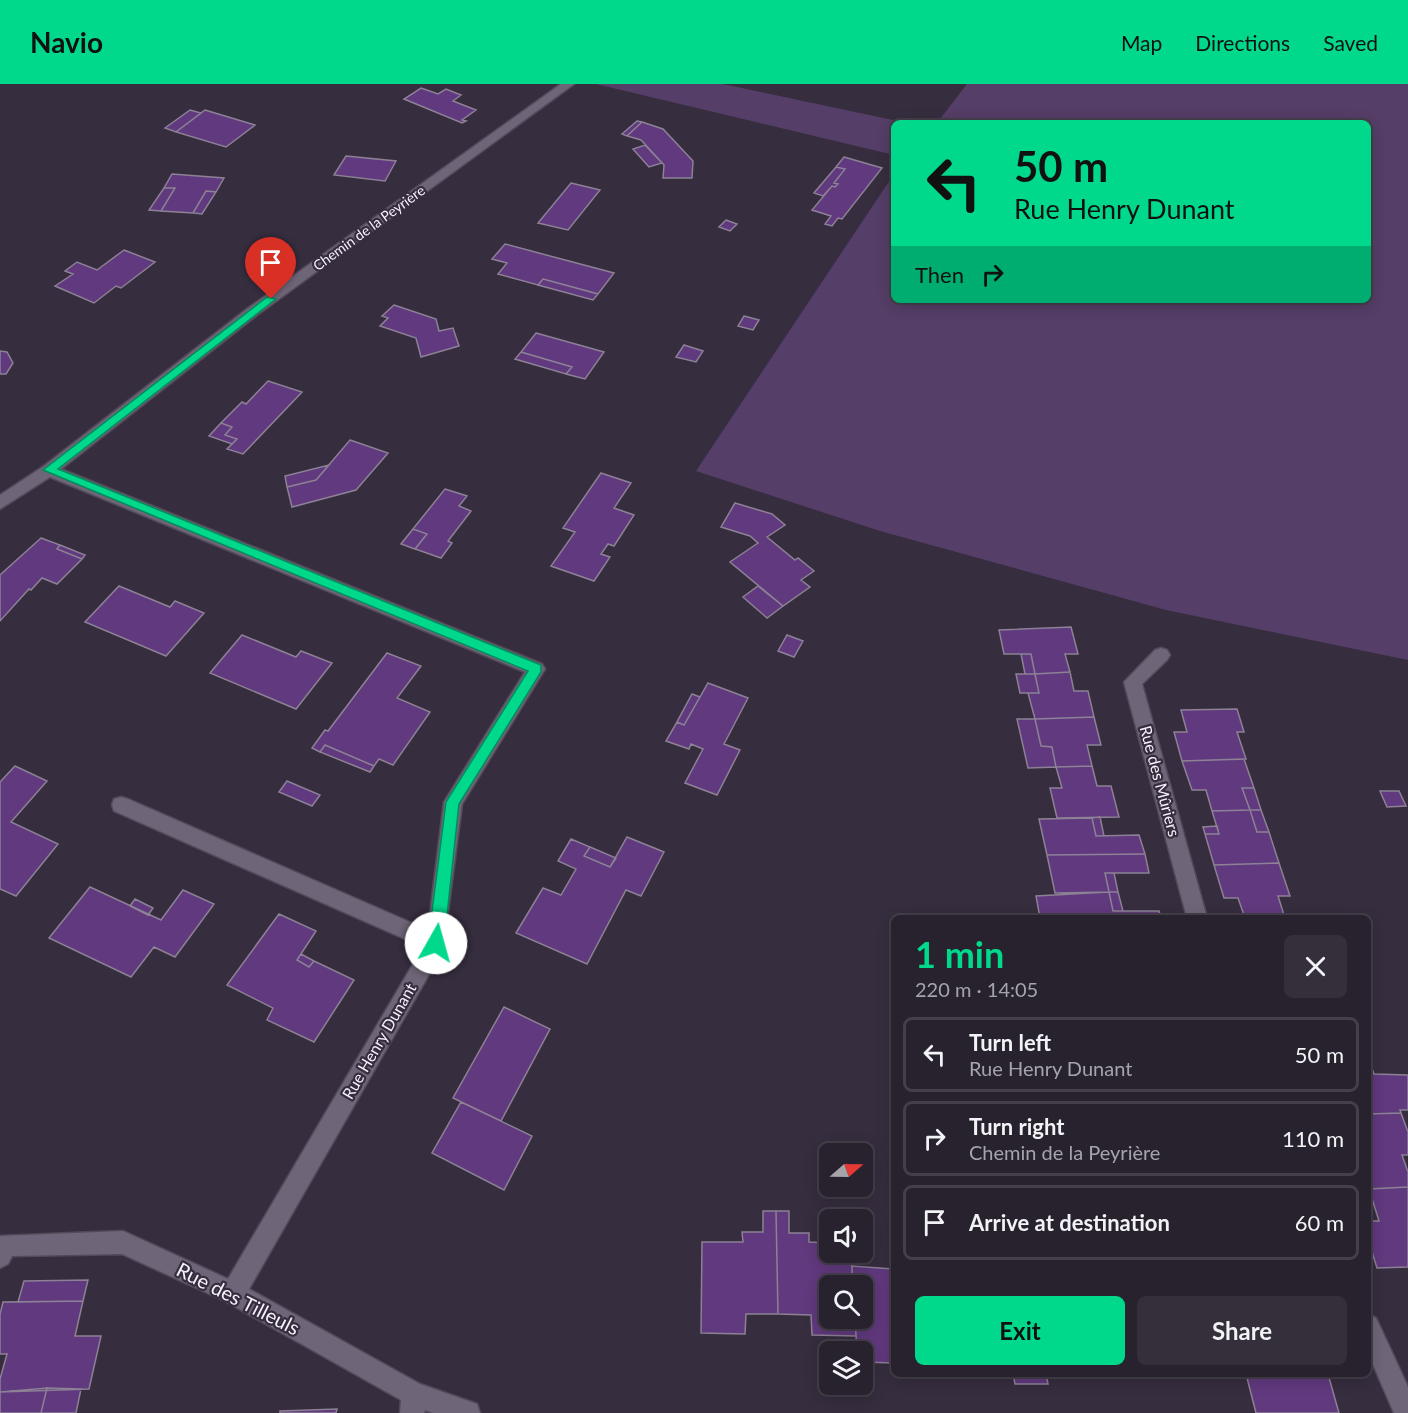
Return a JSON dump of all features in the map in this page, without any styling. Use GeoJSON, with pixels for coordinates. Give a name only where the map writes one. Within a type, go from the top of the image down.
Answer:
{"type":"FeatureCollection","features":[{"type":"Feature","properties":{"kind":"street","name":"Chemin de la Peyrière"},"geometry":{"type":"LineString","coordinates":[[0,503],[49,470],[252,312],[568,84]]}},
{"type":"Feature","properties":{"kind":"street","name":"Rue Henry Dunant"},"geometry":{"type":"LineString","coordinates":[[49,470],[536,669],[453,802],[436,943],[232,1293]]}},
{"type":"Feature","properties":{"kind":"street","name":"Rue des Mûriers"},"geometry":{"type":"LineString","coordinates":[[1161,655],[1133,682],[1196,915]]}},
{"type":"Feature","properties":{"kind":"street"},"geometry":{"type":"LineString","coordinates":[[121,805],[436,943]]}},
{"type":"Feature","properties":{"kind":"street","name":"Rue des Tilleuls"},"geometry":{"type":"LineString","coordinates":[[0,1256],[5,1245],[123,1242],[232,1293],[413,1403],[468,1413]]}},
{"type":"Feature","properties":{"kind":"street"},"geometry":{"type":"LineString","coordinates":[[1371,1333],[1407,1413]]}},
{"type":"Feature","properties":{"kind":"shaded area"},"geometry":{"type":"Polygon","coordinates":[[[596,84],[723,84],[893,120],[891,120],[891,154],[596,84]]]}},
{"type":"Feature","properties":{"kind":"shaded area"},"geometry":{"type":"Polygon","coordinates":[[[967,84],[1408,84],[1408,660],[1166,610],[880,531],[696,471],[891,178],[891,303],[1371,303],[1371,120],[939,120],[967,84]]]}},
{"type":"Feature","properties":{"kind":"building"},"geometry":{"type":"Polygon","coordinates":[[[421,88],[438,94],[446,89],[461,95],[453,101],[476,110],[462,120],[466,121],[462,123],[404,99],[421,88]]]}},
{"type":"Feature","properties":{"kind":"building"},"geometry":{"type":"Polygon","coordinates":[[[190,110],[201,113],[176,132],[165,128],[190,110]]]}},
{"type":"Feature","properties":{"kind":"building"},"geometry":{"type":"Polygon","coordinates":[[[205,110],[255,125],[226,147],[176,132],[205,110]]]}},
{"type":"Feature","properties":{"kind":"building"},"geometry":{"type":"Polygon","coordinates":[[[637,121],[642,122],[627,136],[622,134],[637,121]]]}},
{"type":"Feature","properties":{"kind":"building"},"geometry":{"type":"Polygon","coordinates":[[[642,122],[663,129],[693,161],[692,178],[663,178],[664,165],[641,140],[627,136],[642,122]]]}},
{"type":"Feature","properties":{"kind":"building"},"geometry":{"type":"Polygon","coordinates":[[[645,145],[662,163],[649,167],[633,149],[645,145]]]}},
{"type":"Feature","properties":{"kind":"building"},"geometry":{"type":"Polygon","coordinates":[[[346,156],[396,161],[385,181],[334,175],[346,156]]]}},
{"type":"Feature","properties":{"kind":"building"},"geometry":{"type":"Polygon","coordinates":[[[844,157],[882,168],[842,219],[838,218],[832,226],[825,224],[831,216],[812,210],[832,186],[835,187],[838,184],[834,183],[845,169],[836,167],[844,157]]]}},
{"type":"Feature","properties":{"kind":"building"},"geometry":{"type":"Polygon","coordinates":[[[836,167],[845,169],[834,183],[838,184],[835,187],[832,186],[823,196],[814,193],[836,167]]]}},
{"type":"Feature","properties":{"kind":"building"},"geometry":{"type":"Polygon","coordinates":[[[172,174],[224,178],[216,192],[206,191],[193,213],[161,211],[175,188],[164,188],[172,174]]]}},
{"type":"Feature","properties":{"kind":"building"},"geometry":{"type":"Polygon","coordinates":[[[571,183],[600,190],[568,230],[538,223],[571,183]]]}},
{"type":"Feature","properties":{"kind":"building"},"geometry":{"type":"Polygon","coordinates":[[[164,188],[175,188],[161,211],[149,210],[164,188]]]}},
{"type":"Feature","properties":{"kind":"building"},"geometry":{"type":"Polygon","coordinates":[[[206,191],[216,192],[202,214],[193,213],[206,191]]]}},
{"type":"Feature","properties":{"kind":"building"},"geometry":{"type":"Polygon","coordinates":[[[726,220],[737,224],[730,231],[719,227],[726,220]]]}},
{"type":"Feature","properties":{"kind":"building"},"geometry":{"type":"Polygon","coordinates":[[[505,244],[614,273],[598,294],[543,279],[538,285],[498,274],[507,263],[492,259],[505,244]]]}},
{"type":"Feature","properties":{"kind":"building"},"geometry":{"type":"Polygon","coordinates":[[[124,250],[155,262],[121,288],[116,286],[94,303],[55,286],[73,274],[65,271],[77,262],[97,270],[124,250]]]}},
{"type":"Feature","properties":{"kind":"building"},"geometry":{"type":"Polygon","coordinates":[[[543,279],[598,294],[593,300],[538,285],[543,279]]]}},
{"type":"Feature","properties":{"kind":"building"},"geometry":{"type":"Polygon","coordinates":[[[394,305],[436,319],[439,331],[453,328],[459,346],[421,357],[416,338],[380,326],[388,318],[382,316],[394,305]]]}},
{"type":"Feature","properties":{"kind":"building"},"geometry":{"type":"Polygon","coordinates":[[[744,316],[759,320],[753,330],[738,326],[744,316]]]}},
{"type":"Feature","properties":{"kind":"building"},"geometry":{"type":"Polygon","coordinates":[[[536,333],[604,352],[585,379],[566,374],[572,367],[521,352],[536,333]]]}},
{"type":"Feature","properties":{"kind":"building"},"geometry":{"type":"Polygon","coordinates":[[[684,345],[703,351],[696,362],[676,357],[684,345]]]}},
{"type":"Feature","properties":{"kind":"building"},"geometry":{"type":"Polygon","coordinates":[[[0,351],[7,352],[13,363],[6,374],[0,374],[0,351]]]}},
{"type":"Feature","properties":{"kind":"building"},"geometry":{"type":"Polygon","coordinates":[[[521,352],[572,367],[566,374],[515,359],[521,352]]]}},
{"type":"Feature","properties":{"kind":"building"},"geometry":{"type":"Polygon","coordinates":[[[268,381],[302,392],[243,454],[227,449],[237,439],[225,435],[232,427],[221,423],[242,402],[246,404],[268,381]]]}},
{"type":"Feature","properties":{"kind":"building"},"geometry":{"type":"Polygon","coordinates":[[[221,423],[232,427],[225,435],[237,439],[232,444],[209,436],[221,423]]]}},
{"type":"Feature","properties":{"kind":"building"},"geometry":{"type":"Polygon","coordinates":[[[350,440],[388,453],[356,490],[292,507],[287,487],[316,480],[350,440]]]}},
{"type":"Feature","properties":{"kind":"building"},"geometry":{"type":"Polygon","coordinates":[[[329,465],[316,480],[287,487],[285,476],[329,465]]]}},
{"type":"Feature","properties":{"kind":"building"},"geometry":{"type":"Polygon","coordinates":[[[601,473],[631,483],[614,508],[634,515],[614,546],[608,544],[601,554],[610,557],[594,581],[551,566],[575,532],[563,528],[601,473]]]}},
{"type":"Feature","properties":{"kind":"building"},"geometry":{"type":"Polygon","coordinates":[[[445,489],[467,496],[459,506],[471,511],[448,541],[452,543],[441,558],[415,549],[427,534],[413,529],[445,489]]]}},
{"type":"Feature","properties":{"kind":"building"},"geometry":{"type":"Polygon","coordinates":[[[735,503],[772,514],[785,525],[767,537],[795,560],[798,558],[814,571],[801,580],[810,587],[783,606],[730,562],[758,543],[750,536],[721,527],[735,503]]]}},
{"type":"Feature","properties":{"kind":"building"},"geometry":{"type":"Polygon","coordinates":[[[413,529],[427,534],[415,549],[401,544],[413,529]]]}},
{"type":"Feature","properties":{"kind":"building"},"geometry":{"type":"Polygon","coordinates":[[[41,538],[60,545],[57,549],[82,559],[57,584],[42,578],[0,621],[0,575],[41,538]]]}},
{"type":"Feature","properties":{"kind":"building"},"geometry":{"type":"Polygon","coordinates":[[[60,545],[85,555],[82,559],[57,549],[60,545]]]}},
{"type":"Feature","properties":{"kind":"building"},"geometry":{"type":"Polygon","coordinates":[[[119,586],[170,607],[175,601],[204,613],[166,656],[85,622],[119,586]]]}},
{"type":"Feature","properties":{"kind":"building"},"geometry":{"type":"Polygon","coordinates":[[[758,586],[783,606],[767,618],[743,597],[758,586]]]}},
{"type":"Feature","properties":{"kind":"building"},"geometry":{"type":"Polygon","coordinates":[[[1071,627],[1078,654],[1065,654],[1070,672],[1035,674],[1031,654],[1004,654],[999,630],[1071,627]]]}},
{"type":"Feature","properties":{"kind":"building"},"geometry":{"type":"Polygon","coordinates":[[[242,635],[296,657],[301,651],[332,663],[296,709],[210,673],[242,635]]]}},
{"type":"Feature","properties":{"kind":"building"},"geometry":{"type":"Polygon","coordinates":[[[787,635],[803,641],[794,657],[778,651],[787,635]]]}},
{"type":"Feature","properties":{"kind":"building"},"geometry":{"type":"Polygon","coordinates":[[[387,653],[421,666],[397,698],[430,712],[393,765],[379,759],[374,766],[325,745],[320,752],[312,748],[325,730],[328,731],[387,653]]]}},
{"type":"Feature","properties":{"kind":"building"},"geometry":{"type":"Polygon","coordinates":[[[1021,654],[1031,654],[1035,674],[1025,674],[1021,654]]]}},
{"type":"Feature","properties":{"kind":"building"},"geometry":{"type":"Polygon","coordinates":[[[1070,672],[1074,691],[1088,691],[1094,717],[1035,719],[1028,693],[1039,693],[1035,674],[1070,672]]]}},
{"type":"Feature","properties":{"kind":"building"},"geometry":{"type":"Polygon","coordinates":[[[1016,674],[1035,674],[1039,693],[1020,693],[1016,674]]]}},
{"type":"Feature","properties":{"kind":"building"},"geometry":{"type":"Polygon","coordinates":[[[708,683],[748,698],[724,744],[740,750],[717,795],[685,783],[703,749],[691,744],[689,749],[666,741],[677,722],[684,725],[708,683]]]}},
{"type":"Feature","properties":{"kind":"building"},"geometry":{"type":"Polygon","coordinates":[[[692,694],[700,697],[684,725],[677,722],[692,694]]]}},
{"type":"Feature","properties":{"kind":"building"},"geometry":{"type":"Polygon","coordinates":[[[1237,709],[1244,732],[1237,732],[1246,759],[1182,761],[1174,732],[1187,732],[1181,710],[1237,709]]]}},
{"type":"Feature","properties":{"kind":"building"},"geometry":{"type":"Polygon","coordinates":[[[1094,717],[1101,745],[1087,745],[1092,766],[1056,767],[1052,747],[1041,746],[1035,719],[1094,717]]]}},
{"type":"Feature","properties":{"kind":"building"},"geometry":{"type":"Polygon","coordinates":[[[1017,719],[1035,719],[1041,746],[1052,747],[1056,767],[1028,768],[1017,719]]]}},
{"type":"Feature","properties":{"kind":"building"},"geometry":{"type":"Polygon","coordinates":[[[325,745],[374,766],[370,772],[320,752],[325,745]]]}},
{"type":"Feature","properties":{"kind":"building"},"geometry":{"type":"Polygon","coordinates":[[[1244,759],[1254,788],[1242,788],[1250,810],[1212,811],[1206,790],[1192,790],[1182,761],[1244,759]]]}},
{"type":"Feature","properties":{"kind":"building"},"geometry":{"type":"Polygon","coordinates":[[[15,766],[47,781],[11,822],[58,844],[16,896],[0,889],[0,782],[15,766]]]}},
{"type":"Feature","properties":{"kind":"building"},"geometry":{"type":"Polygon","coordinates":[[[1092,766],[1097,786],[1111,786],[1119,817],[1057,818],[1050,788],[1062,788],[1056,767],[1092,766]]]}},
{"type":"Feature","properties":{"kind":"building"},"geometry":{"type":"Polygon","coordinates":[[[287,781],[320,795],[312,806],[279,792],[287,781]]]}},
{"type":"Feature","properties":{"kind":"building"},"geometry":{"type":"Polygon","coordinates":[[[1242,788],[1254,788],[1261,810],[1250,810],[1242,788]]]}},
{"type":"Feature","properties":{"kind":"building"},"geometry":{"type":"Polygon","coordinates":[[[1380,791],[1399,791],[1406,806],[1387,807],[1380,791]]]}},
{"type":"Feature","properties":{"kind":"building"},"geometry":{"type":"Polygon","coordinates":[[[1250,810],[1261,810],[1269,832],[1257,832],[1250,810]]]}},
{"type":"Feature","properties":{"kind":"building"},"geometry":{"type":"Polygon","coordinates":[[[1250,810],[1257,832],[1269,832],[1279,863],[1214,865],[1205,834],[1219,834],[1212,811],[1250,810]]]}},
{"type":"Feature","properties":{"kind":"building"},"geometry":{"type":"Polygon","coordinates":[[[1100,817],[1104,836],[1096,836],[1092,818],[1100,817]]]}},
{"type":"Feature","properties":{"kind":"building"},"geometry":{"type":"Polygon","coordinates":[[[1092,818],[1096,836],[1139,835],[1145,854],[1047,855],[1039,819],[1092,818]]]}},
{"type":"Feature","properties":{"kind":"building"},"geometry":{"type":"Polygon","coordinates":[[[1217,826],[1219,834],[1205,834],[1203,827],[1217,826]]]}},
{"type":"Feature","properties":{"kind":"building"},"geometry":{"type":"Polygon","coordinates":[[[627,837],[664,852],[641,896],[626,890],[587,964],[516,933],[543,888],[561,895],[576,869],[558,861],[571,839],[590,847],[584,856],[610,867],[627,837]]]}},
{"type":"Feature","properties":{"kind":"building"},"geometry":{"type":"Polygon","coordinates":[[[590,847],[616,858],[610,867],[584,856],[590,847]]]}},
{"type":"Feature","properties":{"kind":"building"},"geometry":{"type":"Polygon","coordinates":[[[1145,854],[1149,873],[1105,873],[1109,892],[1055,893],[1047,855],[1145,854]]]}},
{"type":"Feature","properties":{"kind":"building"},"geometry":{"type":"Polygon","coordinates":[[[1279,863],[1290,896],[1278,896],[1284,915],[1244,915],[1238,898],[1224,898],[1214,865],[1279,863]]]}},
{"type":"Feature","properties":{"kind":"building"},"geometry":{"type":"Polygon","coordinates":[[[1105,873],[1114,873],[1118,892],[1109,892],[1105,873]]]}},
{"type":"Feature","properties":{"kind":"building"},"geometry":{"type":"Polygon","coordinates":[[[90,887],[161,920],[183,890],[214,904],[175,957],[154,947],[131,977],[49,938],[90,887]]]}},
{"type":"Feature","properties":{"kind":"building"},"geometry":{"type":"Polygon","coordinates":[[[1109,892],[1113,911],[1159,911],[1160,915],[1039,915],[1036,896],[1109,892]]]}},
{"type":"Feature","properties":{"kind":"building"},"geometry":{"type":"Polygon","coordinates":[[[1109,892],[1118,892],[1123,911],[1113,911],[1109,892]]]}},
{"type":"Feature","properties":{"kind":"building"},"geometry":{"type":"Polygon","coordinates":[[[135,899],[153,908],[148,915],[130,906],[135,899]]]}},
{"type":"Feature","properties":{"kind":"building"},"geometry":{"type":"Polygon","coordinates":[[[279,914],[316,931],[297,960],[309,967],[314,961],[354,980],[314,1042],[267,1020],[273,1008],[227,985],[279,914]]]}},
{"type":"Feature","properties":{"kind":"building"},"geometry":{"type":"Polygon","coordinates":[[[301,954],[314,961],[309,967],[297,960],[301,954]]]}},
{"type":"Feature","properties":{"kind":"building"},"geometry":{"type":"Polygon","coordinates":[[[504,1007],[550,1029],[501,1121],[453,1098],[504,1007]]]}},
{"type":"Feature","properties":{"kind":"building"},"geometry":{"type":"Polygon","coordinates":[[[1371,1066],[1374,1074],[1408,1075],[1408,1110],[1400,1110],[1401,1113],[1371,1114],[1371,1066]]]}},
{"type":"Feature","properties":{"kind":"building"},"geometry":{"type":"Polygon","coordinates":[[[461,1102],[532,1136],[504,1190],[432,1153],[461,1102]]]}},
{"type":"Feature","properties":{"kind":"building"},"geometry":{"type":"Polygon","coordinates":[[[1401,1113],[1408,1132],[1408,1155],[1402,1155],[1408,1172],[1408,1187],[1371,1189],[1371,1114],[1401,1113]]]}},
{"type":"Feature","properties":{"kind":"building"},"geometry":{"type":"Polygon","coordinates":[[[1408,1187],[1408,1267],[1377,1268],[1371,1249],[1371,1221],[1379,1221],[1371,1189],[1408,1187]]]}},
{"type":"Feature","properties":{"kind":"building"},"geometry":{"type":"Polygon","coordinates":[[[763,1211],[776,1211],[778,1314],[746,1314],[745,1334],[701,1333],[702,1242],[743,1242],[742,1232],[763,1232],[763,1211]]]}},
{"type":"Feature","properties":{"kind":"building"},"geometry":{"type":"Polygon","coordinates":[[[776,1211],[789,1211],[789,1233],[809,1233],[809,1242],[819,1242],[819,1263],[852,1263],[852,1275],[819,1275],[819,1329],[856,1329],[856,1336],[812,1335],[811,1315],[778,1314],[776,1211]]]}},
{"type":"Feature","properties":{"kind":"building"},"geometry":{"type":"Polygon","coordinates":[[[852,1266],[891,1269],[891,1363],[873,1362],[873,1341],[856,1341],[856,1329],[873,1329],[873,1275],[852,1275],[852,1266]]]}},
{"type":"Feature","properties":{"kind":"building"},"geometry":{"type":"Polygon","coordinates":[[[88,1280],[83,1301],[18,1302],[24,1281],[88,1280]]]}},
{"type":"Feature","properties":{"kind":"building"},"geometry":{"type":"Polygon","coordinates":[[[83,1301],[75,1336],[101,1336],[89,1389],[0,1392],[0,1379],[7,1354],[0,1354],[0,1314],[3,1302],[83,1301]]]}},
{"type":"Feature","properties":{"kind":"building"},"geometry":{"type":"Polygon","coordinates":[[[1014,1377],[1047,1377],[1048,1384],[1015,1384],[1014,1377]]]}},
{"type":"Feature","properties":{"kind":"building"},"geometry":{"type":"Polygon","coordinates":[[[1247,1377],[1329,1377],[1339,1413],[1256,1413],[1247,1377]]]}},
{"type":"Feature","properties":{"kind":"building"},"geometry":{"type":"Polygon","coordinates":[[[47,1388],[41,1413],[0,1413],[0,1392],[47,1388]]]}},
{"type":"Feature","properties":{"kind":"building"},"geometry":{"type":"Polygon","coordinates":[[[47,1388],[81,1389],[76,1413],[41,1413],[47,1388]]]}},
{"type":"Feature","properties":{"kind":"building"},"geometry":{"type":"Polygon","coordinates":[[[337,1409],[336,1413],[280,1413],[280,1411],[337,1409]]]}},
{"type":"Feature","properties":{"kind":"route"},"geometry":{"type":"LineString","coordinates":[[271,299],[49,470],[536,669],[453,802],[436,943]]}}]}
